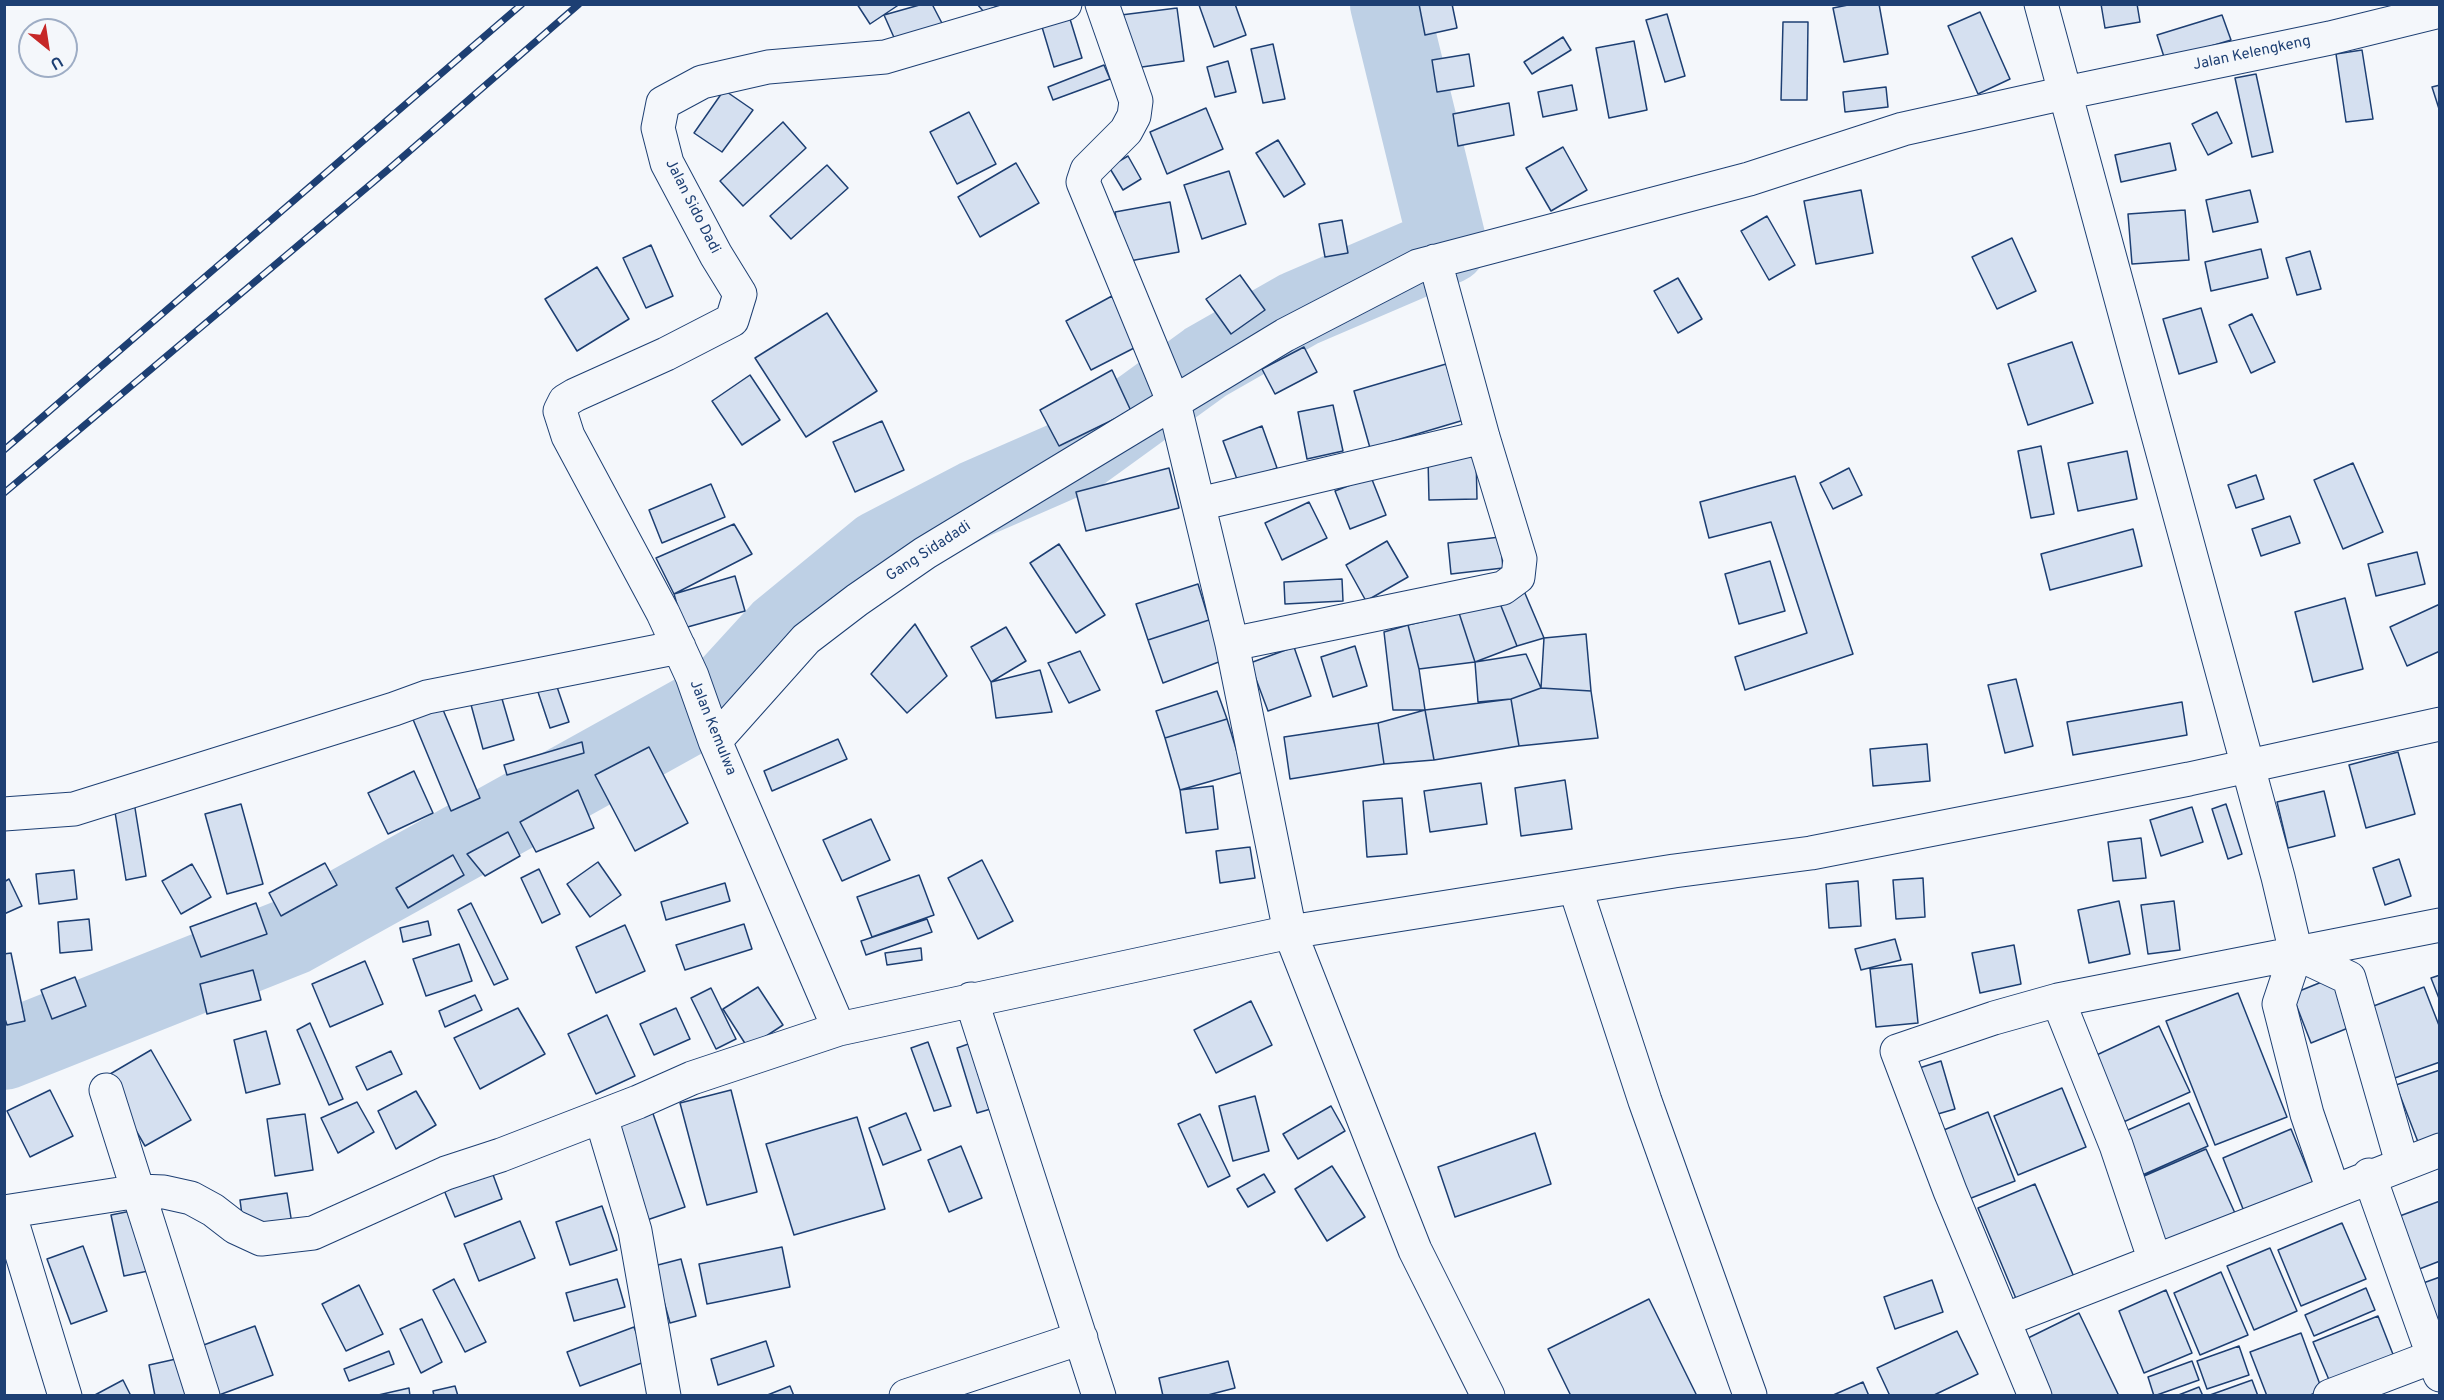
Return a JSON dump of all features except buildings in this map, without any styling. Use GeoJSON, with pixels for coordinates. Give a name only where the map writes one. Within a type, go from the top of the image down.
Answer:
{"type":"FeatureCollection","features":[{"type":"Feature","properties":{"kind":"street","name":"Jalan Sido Dadi"},"geometry":{"type":"LineString","coordinates":[[568,436],[560,411],[565,401],[732,320],[740,294],[716,255],[668,163],[658,128],[663,103],[702,82],[768,67],[885,57],[1065,4]]}},
{"type":"Feature","properties":{"kind":"street"},"geometry":{"type":"LineString","coordinates":[[1102,4],[1136,101],[1134,116],[1126,131],[1087,170],[1083,182],[1169,394],[1199,504],[1232,644],[1290,932],[1407,1231],[1488,1395]]}},
{"type":"Feature","properties":{"kind":"street"},"geometry":{"type":"LineString","coordinates":[[2041,4],[2249,764],[2296,953],[2279,1004],[2307,1114],[2333,1190]]}},
{"type":"Feature","properties":{"kind":"street","name":"Jalan Kelengkeng"},"geometry":{"type":"LineString","coordinates":[[1435,261],[1749,179],[1903,129],[2330,38],[2439,11]]}},
{"type":"Feature","properties":{"kind":"street"},"geometry":{"type":"LineString","coordinates":[[1232,644],[1503,588],[1518,577],[1520,559],[1483,437],[1435,261]]}},
{"type":"Feature","properties":{"kind":"street","name":"Gang Sidadadi"},"geometry":{"type":"LineString","coordinates":[[715,741],[806,639],[925,553],[1169,394],[1418,266],[1435,261]]}},
{"type":"Feature","properties":{"kind":"street","name":"Jalan Kemulwa"},"geometry":{"type":"LineString","coordinates":[[568,436],[663,613],[685,662],[715,741],[839,1029]]}},
{"type":"Feature","properties":{"kind":"street"},"geometry":{"type":"LineString","coordinates":[[1199,504],[1483,437]]}},
{"type":"Feature","properties":{"kind":"street"},"geometry":{"type":"LineString","coordinates":[[4,814],[74,808],[427,697],[685,662]]}},
{"type":"Feature","properties":{"kind":"street"},"geometry":{"type":"LineString","coordinates":[[65,1395],[7,1212],[139,1191],[164,1192],[191,1198],[235,1227],[261,1239],[313,1233],[446,1173],[601,1117],[692,1078],[839,1029],[1290,932],[1674,871],[1811,853],[2189,779],[2439,724]]}},
{"type":"Feature","properties":{"kind":"street"},"geometry":{"type":"LineString","coordinates":[[1575,887],[1645,1101],[1750,1395]]}},
{"type":"Feature","properties":{"kind":"street"},"geometry":{"type":"LineString","coordinates":[[2035,1395],[1933,1148],[1897,1051],[1994,1018],[2058,1000],[2439,925]]}},
{"type":"Feature","properties":{"kind":"street"},"geometry":{"type":"LineString","coordinates":[[2296,953],[2349,978],[2402,1163]]}},
{"type":"Feature","properties":{"kind":"street"},"geometry":{"type":"LineString","coordinates":[[971,999],[1099,1395]]}},
{"type":"Feature","properties":{"kind":"street"},"geometry":{"type":"LineString","coordinates":[[2058,1000],[2116,1145],[2154,1261]]}},
{"type":"Feature","properties":{"kind":"street"},"geometry":{"type":"LineString","coordinates":[[106,1090],[203,1395]]}},
{"type":"Feature","properties":{"kind":"street"},"geometry":{"type":"LineString","coordinates":[[601,1117],[635,1231],[664,1395]]}},
{"type":"Feature","properties":{"kind":"street"},"geometry":{"type":"LineString","coordinates":[[2004,1320],[2439,1149]]}},
{"type":"Feature","properties":{"kind":"street"},"geometry":{"type":"LineString","coordinates":[[2330,1395],[2437,1362],[2369,1176]]}},
{"type":"Feature","properties":{"kind":"street"},"geometry":{"type":"LineString","coordinates":[[906,1395],[1081,1338]]}},
{"type":"Feature","properties":{"kind":"waterway"},"geometry":{"type":"LineString","coordinates":[[4,1051],[293,936],[716,701],[780,631],[880,549],[976,499],[1079,454],[1206,362],[1299,309],[1448,245],[1389,4]]}},
{"type":"Feature","properties":{"kind":"railway"},"geometry":{"type":"LineString","coordinates":[[4,450],[522,4]]}},
{"type":"Feature","properties":{"kind":"railway"},"geometry":{"type":"LineString","coordinates":[[4,493],[390,168],[579,4]]}}]}
